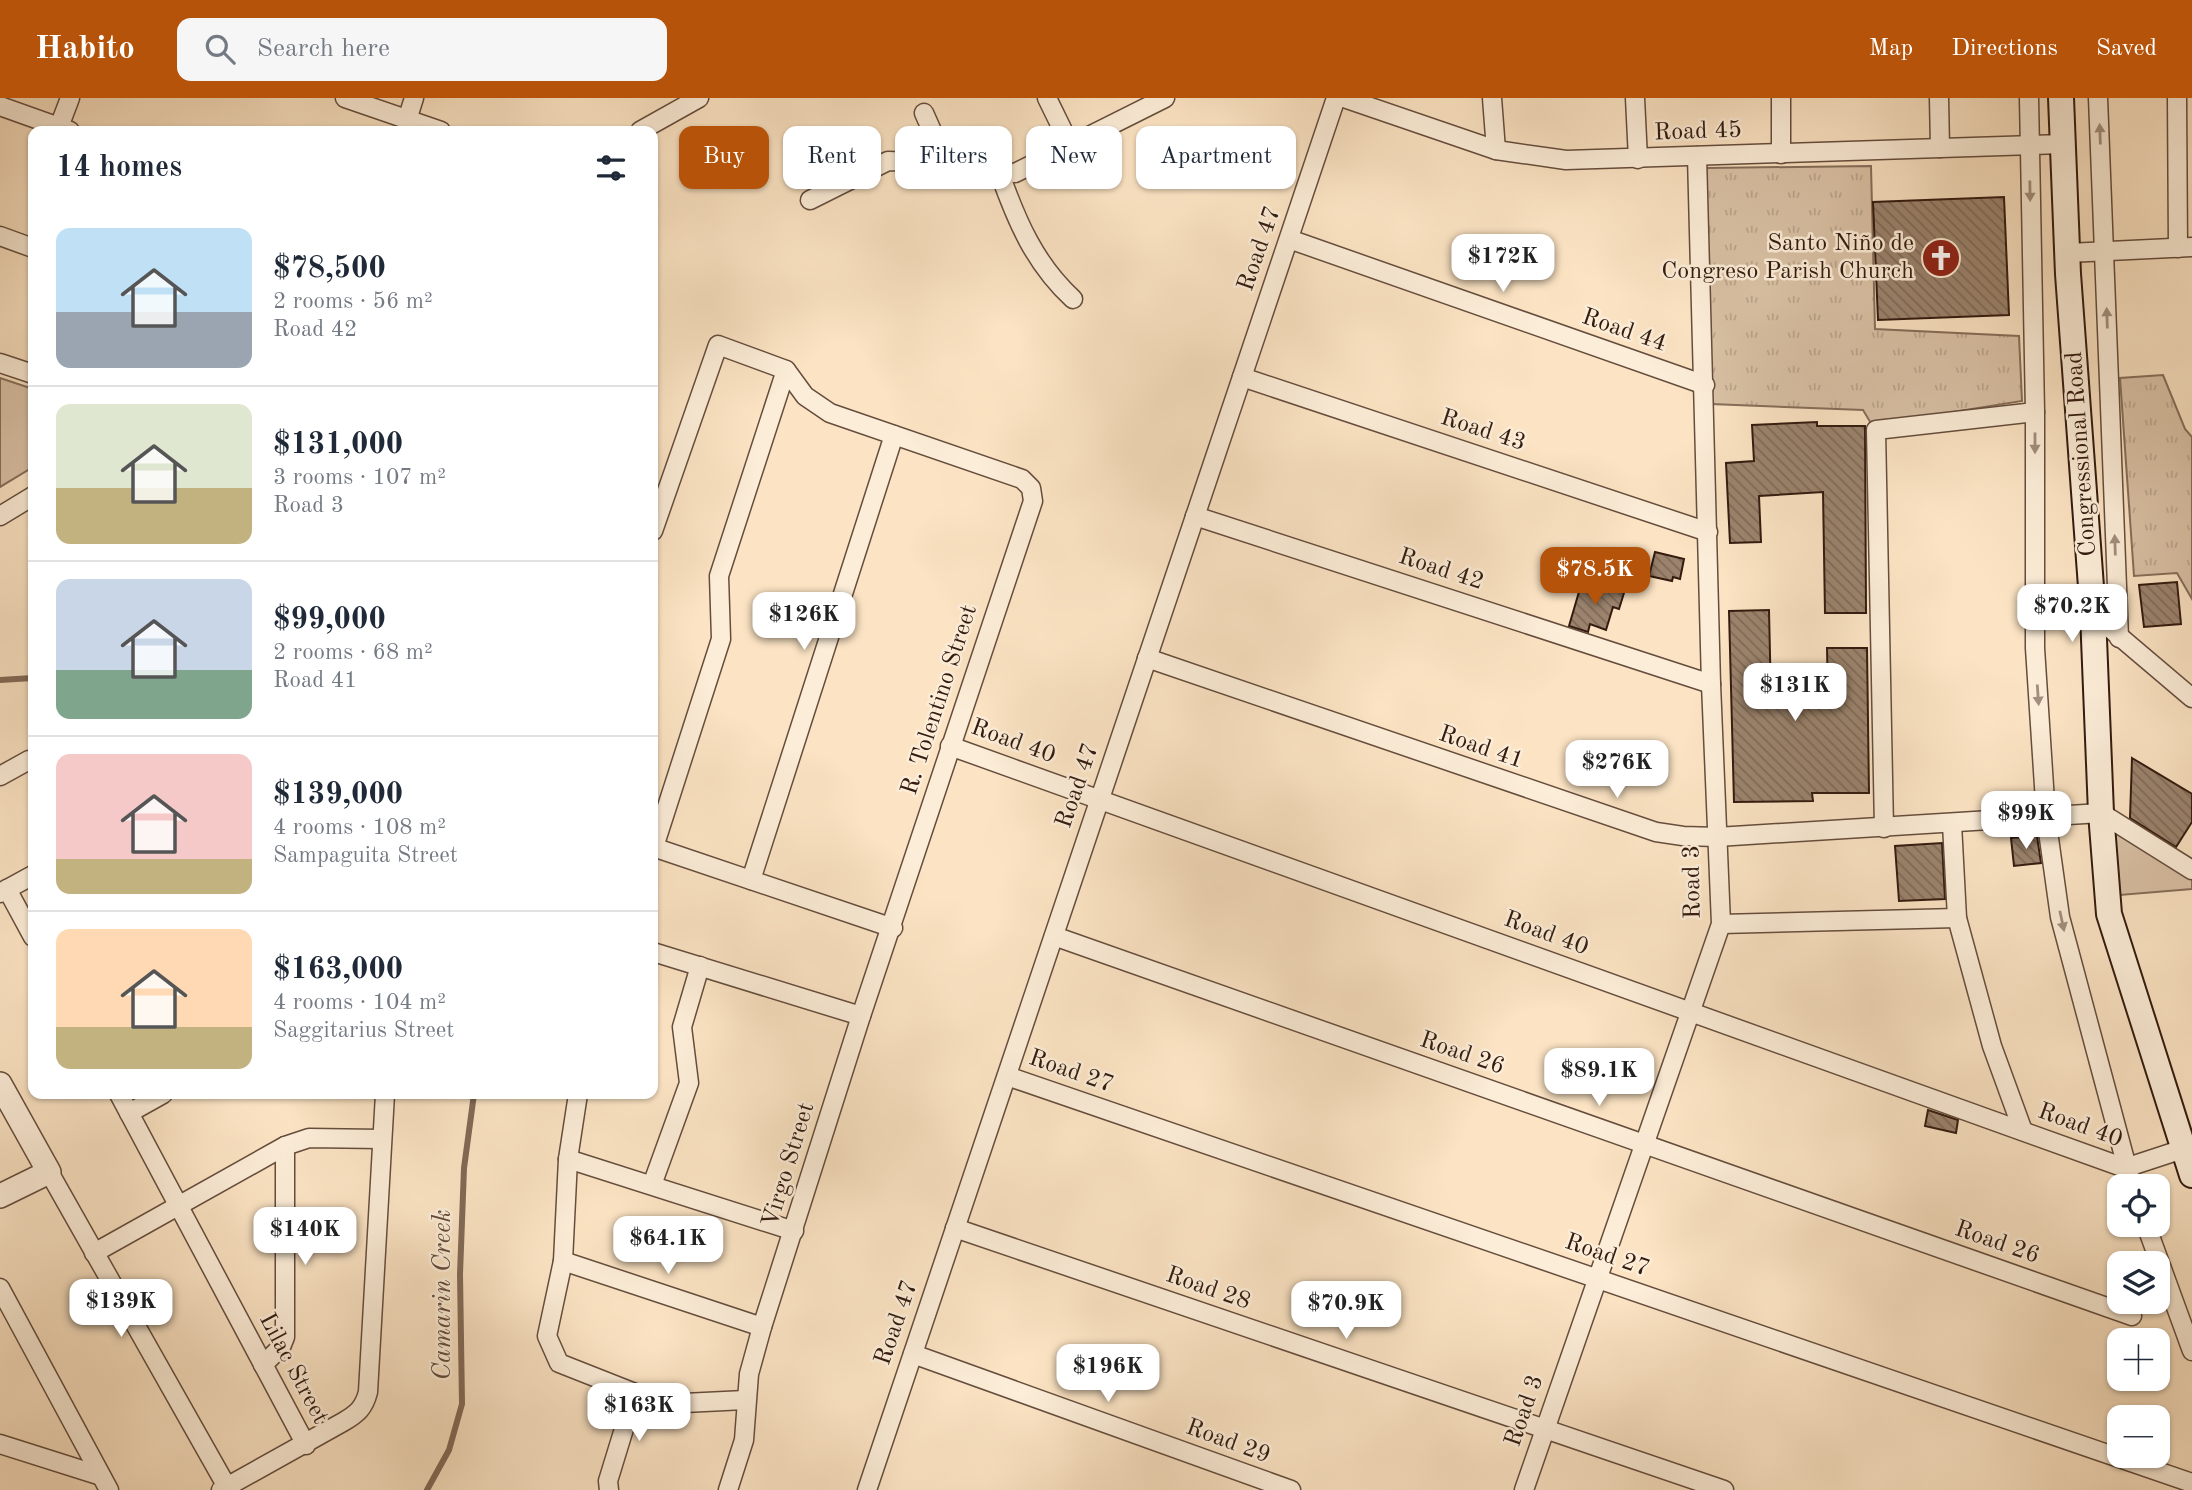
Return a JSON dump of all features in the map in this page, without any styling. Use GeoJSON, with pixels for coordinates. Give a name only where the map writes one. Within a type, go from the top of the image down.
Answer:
{"type":"FeatureCollection","features":[{"type":"Feature","properties":{"kind":"main road","name":"Congressional Road"},"geometry":{"type":"LineString","coordinates":[[2061,98],[2068,253],[2093,614],[2101,813],[2109,914],[2192,1175]]}},
{"type":"Feature","properties":{"kind":"street"},"geometry":{"type":"LineString","coordinates":[[65,126],[70,98]]}},
{"type":"Feature","properties":{"kind":"street"},"geometry":{"type":"LineString","coordinates":[[345,98],[426,126]]}},
{"type":"Feature","properties":{"kind":"street"},"geometry":{"type":"LineString","coordinates":[[407,120],[414,98]]}},
{"type":"Feature","properties":{"kind":"street"},"geometry":{"type":"LineString","coordinates":[[649,126],[699,98]]}},
{"type":"Feature","properties":{"kind":"street"},"geometry":{"type":"LineString","coordinates":[[1047,98],[1061,126]]}},
{"type":"Feature","properties":{"kind":"street"},"geometry":{"type":"LineString","coordinates":[[1105,126],[1165,98]]}},
{"type":"Feature","properties":{"kind":"street","name":"Road 47"},"geometry":{"type":"LineString","coordinates":[[867,1490],[1336,98]]}},
{"type":"Feature","properties":{"kind":"street","name":"Road 45"},"geometry":{"type":"LineString","coordinates":[[1344,98],[1496,150],[1566,160],[2063,144]]}},
{"type":"Feature","properties":{"kind":"street"},"geometry":{"type":"LineString","coordinates":[[1492,98],[1496,150]]}},
{"type":"Feature","properties":{"kind":"street"},"geometry":{"type":"LineString","coordinates":[[1635,98],[1638,159]]}},
{"type":"Feature","properties":{"kind":"street"},"geometry":{"type":"LineString","coordinates":[[1781,98],[1781,153]]}},
{"type":"Feature","properties":{"kind":"street"},"geometry":{"type":"LineString","coordinates":[[1939,98],[1940,148]]}},
{"type":"Feature","properties":{"kind":"street"},"geometry":{"type":"LineString","coordinates":[[2029,98],[2035,412],[2035,648],[2046,817],[2060,917],[2127,1174]]}},
{"type":"Feature","properties":{"kind":"street"},"geometry":{"type":"LineString","coordinates":[[2098,98],[2119,638]]}},
{"type":"Feature","properties":{"kind":"street"},"geometry":{"type":"LineString","coordinates":[[2068,253],[2185,248],[2177,98]]}},
{"type":"Feature","properties":{"kind":"street"},"geometry":{"type":"LineString","coordinates":[[0,106],[57,126]]}},
{"type":"Feature","properties":{"kind":"street"},"geometry":{"type":"LineString","coordinates":[[924,113],[929,126]]}},
{"type":"Feature","properties":{"kind":"street","name":"Road 3"},"geometry":{"type":"LineString","coordinates":[[1524,1490],[1721,924],[1711,684],[1697,156]]}},
{"type":"Feature","properties":{"kind":"street"},"geometry":{"type":"LineString","coordinates":[[810,200],[888,161],[895,161]]}},
{"type":"Feature","properties":{"kind":"street"},"geometry":{"type":"LineString","coordinates":[[1005,189],[1015,218],[1036,257],[1052,280],[1073,299]]}},
{"type":"Feature","properties":{"kind":"street"},"geometry":{"type":"LineString","coordinates":[[0,236],[28,246]]}},
{"type":"Feature","properties":{"kind":"street","name":"Road 44"},"geometry":{"type":"LineString","coordinates":[[1289,239],[1704,385]]}},
{"type":"Feature","properties":{"kind":"street"},"geometry":{"type":"LineString","coordinates":[[658,517],[718,345],[786,370],[805,396],[830,413],[894,435],[751,880]]}},
{"type":"Feature","properties":{"kind":"street"},"geometry":{"type":"LineString","coordinates":[[0,363],[28,372]]}},
{"type":"Feature","properties":{"kind":"street"},"geometry":{"type":"LineString","coordinates":[[658,832],[721,639],[719,576],[786,370]]}},
{"type":"Feature","properties":{"kind":"street","name":"Road 43"},"geometry":{"type":"LineString","coordinates":[[1242,377],[1708,532]]}},
{"type":"Feature","properties":{"kind":"street"},"geometry":{"type":"LineString","coordinates":[[1884,828],[1876,430],[2035,412]]}},
{"type":"Feature","properties":{"kind":"street","name":"R. Tolentino Street"},"geometry":{"type":"LineString","coordinates":[[892,928],[1033,501],[1031,488],[1022,479],[894,435]]}},
{"type":"Feature","properties":{"kind":"street"},"geometry":{"type":"LineString","coordinates":[[0,516],[28,499]]}},
{"type":"Feature","properties":{"kind":"street","name":"Road 42"},"geometry":{"type":"LineString","coordinates":[[1195,516],[1711,684]]}},
{"type":"Feature","properties":{"kind":"street"},"geometry":{"type":"LineString","coordinates":[[2093,614],[2192,698]]}},
{"type":"Feature","properties":{"kind":"street","name":"Road 41"},"geometry":{"type":"LineString","coordinates":[[1147,658],[1624,823],[1683,836],[1884,828],[2101,813]]}},
{"type":"Feature","properties":{"kind":"street","name":"Road 40"},"geometry":{"type":"LineString","coordinates":[[950,746],[2125,1168]]}},
{"type":"Feature","properties":{"kind":"street"},"geometry":{"type":"LineString","coordinates":[[0,776],[28,761]]}},
{"type":"Feature","properties":{"kind":"street"},"geometry":{"type":"LineString","coordinates":[[2101,813],[2192,870]]}},
{"type":"Feature","properties":{"kind":"street"},"geometry":{"type":"LineString","coordinates":[[1952,824],[1957,918],[1984,1020],[2023,1131]]}},
{"type":"Feature","properties":{"kind":"street"},"geometry":{"type":"LineString","coordinates":[[658,849],[892,928]]}},
{"type":"Feature","properties":{"kind":"street"},"geometry":{"type":"LineString","coordinates":[[28,878],[4,891],[28,929]]}},
{"type":"Feature","properties":{"kind":"street"},"geometry":{"type":"LineString","coordinates":[[1721,924],[1957,918]]}},
{"type":"Feature","properties":{"kind":"street","name":"Virgo Street"},"geometry":{"type":"LineString","coordinates":[[728,1490],[744,1440],[748,1416],[745,1400],[762,1327],[861,1016],[892,928]]}},
{"type":"Feature","properties":{"kind":"street","name":"Road 26"},"geometry":{"type":"LineString","coordinates":[[1054,936],[2132,1316]]}},
{"type":"Feature","properties":{"kind":"street"},"geometry":{"type":"LineString","coordinates":[[658,953],[861,1016]]}},
{"type":"Feature","properties":{"kind":"street"},"geometry":{"type":"LineString","coordinates":[[652,1185],[689,1083],[682,1027],[700,966]]}},
{"type":"Feature","properties":{"kind":"street","name":"Road 27"},"geometry":{"type":"LineString","coordinates":[[1007,1076],[2192,1483]]}},
{"type":"Feature","properties":{"kind":"street"},"geometry":{"type":"LineString","coordinates":[[0,1084],[224,1488],[306,1445],[359,1412],[368,1392],[385,1099]]}},
{"type":"Feature","properties":{"kind":"street","name":"Lilac Street"},"geometry":{"type":"LineString","coordinates":[[122,1099],[306,1445]]}},
{"type":"Feature","properties":{"kind":"street"},"geometry":{"type":"LineString","coordinates":[[129,1113],[154,1099]]}},
{"type":"Feature","properties":{"kind":"street"},"geometry":{"type":"LineString","coordinates":[[577,1099],[568,1159],[563,1261],[547,1336],[559,1363],[635,1393],[684,1404],[745,1400]]}},
{"type":"Feature","properties":{"kind":"street"},"geometry":{"type":"LineString","coordinates":[[94,1253],[178,1203],[285,1146],[309,1138],[381,1139]]}},
{"type":"Feature","properties":{"kind":"street"},"geometry":{"type":"LineString","coordinates":[[262,1365],[281,1347],[285,1337],[285,1146]]}},
{"type":"Feature","properties":{"kind":"street"},"geometry":{"type":"LineString","coordinates":[[2125,1168],[2183,1149]]}},
{"type":"Feature","properties":{"kind":"street"},"geometry":{"type":"LineString","coordinates":[[568,1159],[794,1231]]}},
{"type":"Feature","properties":{"kind":"street"},"geometry":{"type":"LineString","coordinates":[[0,1196],[49,1172]]}},
{"type":"Feature","properties":{"kind":"street","name":"Road 28"},"geometry":{"type":"LineString","coordinates":[[955,1228],[1724,1490]]}},
{"type":"Feature","properties":{"kind":"street"},"geometry":{"type":"LineString","coordinates":[[2150,1237],[2192,1352]]}},
{"type":"Feature","properties":{"kind":"street"},"geometry":{"type":"LineString","coordinates":[[563,1261],[762,1327]]}},
{"type":"Feature","properties":{"kind":"street"},"geometry":{"type":"LineString","coordinates":[[0,1288],[105,1483]]}},
{"type":"Feature","properties":{"kind":"street","name":"Road 29"},"geometry":{"type":"LineString","coordinates":[[913,1354],[1290,1490]]}},
{"type":"Feature","properties":{"kind":"street"},"geometry":{"type":"LineString","coordinates":[[608,1490],[608,1481],[635,1393]]}},
{"type":"Feature","properties":{"kind":"street"},"geometry":{"type":"LineString","coordinates":[[0,1444],[105,1483]]}},
{"type":"Feature","properties":{"kind":"green space"},"geometry":{"type":"Polygon","coordinates":[[[1871,166],[1875,329],[2019,336],[2022,401],[1872,425],[1863,410],[1711,404],[1706,168],[1871,166]]]}},
{"type":"Feature","properties":{"kind":"green space"},"geometry":{"type":"Polygon","coordinates":[[[2163,375],[2185,429],[2192,437],[2192,599],[2177,573],[2134,576],[2120,378],[2163,375]]]}},
{"type":"Feature","properties":{"kind":"green space"},"geometry":{"type":"Polygon","coordinates":[[[0,378],[28,387],[28,470],[0,487],[0,378]]]}},
{"type":"Feature","properties":{"kind":"green space"},"geometry":{"type":"Polygon","coordinates":[[[2109,823],[2192,875],[2192,889],[2120,895],[2109,823]]]}},
{"type":"Feature","properties":{"kind":"building","name":"Santo Niño de Congreso Parish Church"},"geometry":{"type":"Polygon","coordinates":[[[2004,197],[2009,315],[1878,320],[1873,202],[2004,197]]]}},
{"type":"Feature","properties":{"kind":"building"},"geometry":{"type":"Polygon","coordinates":[[[1817,422],[1817,426],[1865,426],[1866,613],[1825,613],[1823,492],[1759,496],[1761,542],[1730,543],[1726,463],[1754,461],[1752,425],[1817,422]]]}},
{"type":"Feature","properties":{"kind":"building"},"geometry":{"type":"Polygon","coordinates":[[[1655,552],[1684,559],[1680,579],[1673,577],[1672,581],[1649,576],[1655,552]]]}},
{"type":"Feature","properties":{"kind":"building"},"geometry":{"type":"Polygon","coordinates":[[[1591,582],[1624,593],[1619,609],[1613,607],[1606,630],[1590,624],[1588,632],[1569,626],[1581,585],[1590,587],[1591,582]]]}},
{"type":"Feature","properties":{"kind":"building"},"geometry":{"type":"Polygon","coordinates":[[[2177,582],[2181,624],[2144,627],[2139,585],[2177,582]]]}},
{"type":"Feature","properties":{"kind":"building"},"geometry":{"type":"Polygon","coordinates":[[[1769,610],[1771,700],[1828,698],[1827,648],[1867,648],[1869,793],[1812,793],[1813,801],[1734,802],[1729,611],[1769,610]]]}},
{"type":"Feature","properties":{"kind":"building"},"geometry":{"type":"Polygon","coordinates":[[[2132,758],[2192,794],[2192,822],[2176,847],[2130,818],[2132,758]]]}},
{"type":"Feature","properties":{"kind":"building"},"geometry":{"type":"Polygon","coordinates":[[[2037,836],[2041,863],[2014,866],[2011,838],[2037,836]]]}},
{"type":"Feature","properties":{"kind":"building"},"geometry":{"type":"Polygon","coordinates":[[[1942,843],[1945,899],[1899,901],[1895,846],[1942,843]]]}},
{"type":"Feature","properties":{"kind":"building"},"geometry":{"type":"Polygon","coordinates":[[[1928,1110],[1958,1120],[1956,1133],[1925,1126],[1928,1110]]]}},
{"type":"Feature","properties":{"kind":"waterway","name":"Camarin Creek"},"geometry":{"type":"LineString","coordinates":[[0,680],[28,678]]}},
{"type":"Feature","properties":{"kind":"waterway","name":"Camarin Creek"},"geometry":{"type":"LineString","coordinates":[[427,1490],[449,1450],[462,1404],[460,1274],[464,1168],[473,1099]]}},
{"type":"Feature","properties":{"kind":"place","name":"Santo Niño de Congreso Parish Church"},"geometry":{"type":"Point","coordinates":[1941,258]}}]}
